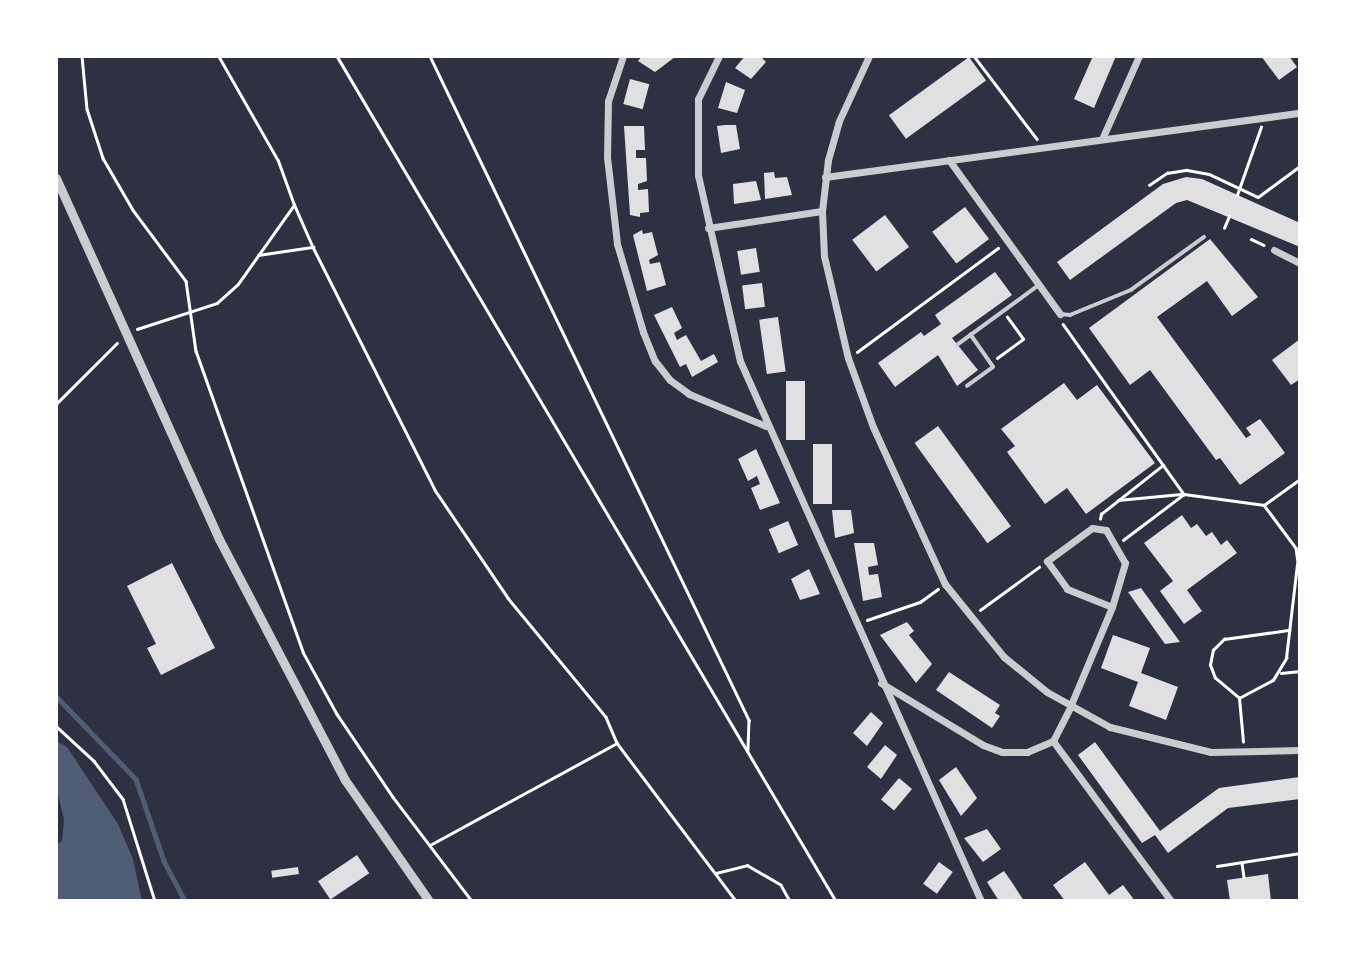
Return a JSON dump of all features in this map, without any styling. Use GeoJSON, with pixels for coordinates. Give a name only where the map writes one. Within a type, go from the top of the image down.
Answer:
{"type":"FeatureCollection","features":[{"type":"Feature","properties":{"kind":"street"},"geometry":{"type":"LineString","coordinates":[[623,56],[608,101],[607,157],[617,244],[643,332],[655,361],[670,380],[689,394],[766,426]]}},
{"type":"Feature","properties":{"kind":"street"},"geometry":{"type":"LineString","coordinates":[[719,56],[698,99],[698,174],[740,361],[880,683],[981,901]]}},
{"type":"Feature","properties":{"kind":"street"},"geometry":{"type":"LineString","coordinates":[[869,56],[839,121],[825,177],[822,211],[824,256],[848,358],[907,509],[945,584],[968,618],[1004,657],[1070,707],[1110,727],[1184,748],[1243,752],[1300,750]]}},
{"type":"Feature","properties":{"kind":"street"},"geometry":{"type":"LineString","coordinates":[[1102,139],[1139,56]]}},
{"type":"Feature","properties":{"kind":"street"},"geometry":{"type":"LineString","coordinates":[[825,177],[1300,113]]}},
{"type":"Feature","properties":{"kind":"street"},"geometry":{"type":"LineString","coordinates":[[949,160],[1060,314]]}},
{"type":"Feature","properties":{"kind":"street"},"geometry":{"type":"LineString","coordinates":[[56,178],[219,539],[345,780],[429,901]]}},
{"type":"Feature","properties":{"kind":"street"},"geometry":{"type":"LineString","coordinates":[[708,228],[822,211]]}},
{"type":"Feature","properties":{"kind":"street"},"geometry":{"type":"LineString","coordinates":[[1274,250],[1300,262]]}},
{"type":"Feature","properties":{"kind":"street"},"geometry":{"type":"LineString","coordinates":[[880,683],[1002,752],[1027,752],[1052,741],[1070,707],[1112,607],[1125,563],[1105,530],[1092,528],[1047,561],[1067,589],[1112,607]]}},
{"type":"Feature","properties":{"kind":"street"},"geometry":{"type":"LineString","coordinates":[[1052,741],[1171,901]]}},
{"type":"Feature","properties":{"kind":"lane"},"geometry":{"type":"LineString","coordinates":[[1060,314],[1070,315],[1131,290],[1204,237]]}},
{"type":"Feature","properties":{"kind":"lane"},"geometry":{"type":"LineString","coordinates":[[957,345],[1039,285]]}},
{"type":"Feature","properties":{"kind":"lane"},"geometry":{"type":"LineString","coordinates":[[967,386],[993,367],[971,335]]}},
{"type":"Feature","properties":{"kind":"path"},"geometry":{"type":"LineString","coordinates":[[82,56],[88,108],[103,158],[133,210],[186,281],[192,308],[196,351],[303,652],[337,714],[472,901]]}},
{"type":"Feature","properties":{"kind":"path"},"geometry":{"type":"LineString","coordinates":[[218,56],[278,161],[313,247],[435,490],[508,598],[606,717],[617,743],[736,901]]}},
{"type":"Feature","properties":{"kind":"path"},"geometry":{"type":"LineString","coordinates":[[337,56],[836,901]]}},
{"type":"Feature","properties":{"kind":"path"},"geometry":{"type":"LineString","coordinates":[[430,56],[749,720],[748,750]]}},
{"type":"Feature","properties":{"kind":"path"},"geometry":{"type":"LineString","coordinates":[[974,56],[1044,147]]}},
{"type":"Feature","properties":{"kind":"path"},"geometry":{"type":"LineString","coordinates":[[1237,195],[1265,118]]}},
{"type":"Feature","properties":{"kind":"path"},"geometry":{"type":"LineString","coordinates":[[1149,185],[1167,173],[1187,170],[1258,197],[1300,166]]}},
{"type":"Feature","properties":{"kind":"path"},"geometry":{"type":"LineString","coordinates":[[192,308],[217,303],[258,255],[294,205]]}},
{"type":"Feature","properties":{"kind":"path"},"geometry":{"type":"LineString","coordinates":[[1224,228],[1229,216]]}},
{"type":"Feature","properties":{"kind":"path"},"geometry":{"type":"LineString","coordinates":[[1251,239],[1263,244]]}},
{"type":"Feature","properties":{"kind":"path"},"geometry":{"type":"LineString","coordinates":[[848,358],[1007,241]]}},
{"type":"Feature","properties":{"kind":"path"},"geometry":{"type":"LineString","coordinates":[[258,255],[313,247]]}},
{"type":"Feature","properties":{"kind":"path"},"geometry":{"type":"LineString","coordinates":[[990,363],[1023,339],[1003,312]]}},
{"type":"Feature","properties":{"kind":"path"},"geometry":{"type":"LineString","coordinates":[[1060,314],[1066,332],[1184,494]]}},
{"type":"Feature","properties":{"kind":"path"},"geometry":{"type":"LineString","coordinates":[[1098,529],[1101,513],[1163,465]]}},
{"type":"Feature","properties":{"kind":"path"},"geometry":{"type":"LineString","coordinates":[[1117,500],[1184,494],[1264,505],[1300,479]]}},
{"type":"Feature","properties":{"kind":"path"},"geometry":{"type":"LineString","coordinates":[[1116,545],[1184,494]]}},
{"type":"Feature","properties":{"kind":"path"},"geometry":{"type":"LineString","coordinates":[[1264,505],[1296,548],[1300,576]]}},
{"type":"Feature","properties":{"kind":"path"},"geometry":{"type":"LineString","coordinates":[[1296,548],[1300,545]]}},
{"type":"Feature","properties":{"kind":"path"},"geometry":{"type":"LineString","coordinates":[[1281,673],[1297,559]]}},
{"type":"Feature","properties":{"kind":"path"},"geometry":{"type":"LineString","coordinates":[[968,618],[1047,561]]}},
{"type":"Feature","properties":{"kind":"path"},"geometry":{"type":"LineString","coordinates":[[854,624],[920,602],[945,584]]}},
{"type":"Feature","properties":{"kind":"path"},"geometry":{"type":"LineString","coordinates":[[1243,752],[1240,698],[1215,678],[1210,665],[1213,650],[1224,639],[1289,630]]}},
{"type":"Feature","properties":{"kind":"path"},"geometry":{"type":"LineString","coordinates":[[1240,698],[1281,673],[1300,671]]}},
{"type":"Feature","properties":{"kind":"path"},"geometry":{"type":"LineString","coordinates":[[56,726],[94,761],[123,799],[155,901]]}},
{"type":"Feature","properties":{"kind":"path"},"geometry":{"type":"LineString","coordinates":[[430,845],[617,743]]}},
{"type":"Feature","properties":{"kind":"path"},"geometry":{"type":"LineString","coordinates":[[1217,866],[1300,853]]}},
{"type":"Feature","properties":{"kind":"path"},"geometry":{"type":"LineString","coordinates":[[1242,862],[1244,877]]}},
{"type":"Feature","properties":{"kind":"path"},"geometry":{"type":"LineString","coordinates":[[716,873],[747,865],[781,885],[790,901]]}},
{"type":"Feature","properties":{"kind":"water"},"geometry":{"type":"Polygon","coordinates":[[[56,741],[67,747],[118,824],[133,859],[142,901],[56,901],[56,845],[62,841],[64,820],[56,785],[56,741]]]}},
{"type":"Feature","properties":{"kind":"building"},"geometry":{"type":"Polygon","coordinates":[[[642,56],[675,57],[655,72],[638,61],[642,56]]]}},
{"type":"Feature","properties":{"kind":"building"},"geometry":{"type":"Polygon","coordinates":[[[745,56],[760,56],[766,62],[751,79],[735,68],[745,56]]]}},
{"type":"Feature","properties":{"kind":"building"},"geometry":{"type":"Polygon","coordinates":[[[1093,56],[1116,56],[1094,108],[1074,99],[1093,56]]]}},
{"type":"Feature","properties":{"kind":"building"},"geometry":{"type":"Polygon","coordinates":[[[1261,56],[1289,56],[1297,67],[1279,80],[1261,56]]]}},
{"type":"Feature","properties":{"kind":"building"},"geometry":{"type":"Polygon","coordinates":[[[969,57],[986,80],[906,139],[889,115],[969,57]]]}},
{"type":"Feature","properties":{"kind":"building"},"geometry":{"type":"Polygon","coordinates":[[[630,79],[649,84],[643,109],[623,104],[630,79]]]}},
{"type":"Feature","properties":{"kind":"building"},"geometry":{"type":"Polygon","coordinates":[[[726,82],[745,90],[737,113],[718,108],[726,82]]]}},
{"type":"Feature","properties":{"kind":"building"},"geometry":{"type":"Polygon","coordinates":[[[736,125],[740,149],[721,153],[717,126],[736,125]]]}},
{"type":"Feature","properties":{"kind":"building"},"geometry":{"type":"Polygon","coordinates":[[[624,126],[644,126],[645,150],[636,150],[636,158],[646,158],[647,181],[638,184],[638,190],[648,189],[649,212],[640,213],[640,217],[630,215],[624,126]]]}},
{"type":"Feature","properties":{"kind":"building"},"geometry":{"type":"Polygon","coordinates":[[[774,172],[775,178],[787,177],[792,195],[765,199],[764,173],[774,172]]]}},
{"type":"Feature","properties":{"kind":"building"},"geometry":{"type":"Polygon","coordinates":[[[1186,177],[1202,179],[1300,223],[1300,247],[1187,200],[1176,203],[1070,280],[1057,262],[1163,184],[1186,177]]]}},
{"type":"Feature","properties":{"kind":"building"},"geometry":{"type":"Polygon","coordinates":[[[756,181],[761,200],[734,204],[733,184],[756,181]]]}},
{"type":"Feature","properties":{"kind":"building"},"geometry":{"type":"Polygon","coordinates":[[[965,207],[989,239],[956,264],[932,232],[965,207]]]}},
{"type":"Feature","properties":{"kind":"building"},"geometry":{"type":"Polygon","coordinates":[[[885,215],[909,247],[876,272],[852,240],[885,215]]]}},
{"type":"Feature","properties":{"kind":"building"},"geometry":{"type":"Polygon","coordinates":[[[642,230],[643,234],[652,232],[658,255],[649,260],[650,264],[660,262],[666,285],[647,291],[633,235],[642,230]]]}},
{"type":"Feature","properties":{"kind":"building"},"geometry":{"type":"Polygon","coordinates":[[[1210,239],[1258,297],[1232,316],[1207,281],[1157,317],[1246,438],[1251,435],[1246,428],[1260,419],[1285,453],[1240,485],[1220,458],[1216,460],[1150,370],[1130,385],[1089,328],[1210,239]]]}},
{"type":"Feature","properties":{"kind":"building"},"geometry":{"type":"Polygon","coordinates":[[[756,248],[760,272],[741,275],[737,251],[756,248]]]}},
{"type":"Feature","properties":{"kind":"building"},"geometry":{"type":"Polygon","coordinates":[[[995,272],[1012,295],[952,338],[978,370],[957,386],[938,355],[895,387],[878,363],[921,332],[924,336],[941,324],[935,315],[995,272]]]}},
{"type":"Feature","properties":{"kind":"building"},"geometry":{"type":"Polygon","coordinates":[[[762,283],[765,307],[745,309],[742,285],[762,283]]]}},
{"type":"Feature","properties":{"kind":"building"},"geometry":{"type":"Polygon","coordinates":[[[672,307],[682,328],[674,333],[677,340],[686,335],[701,361],[714,354],[718,362],[692,377],[686,364],[680,367],[654,315],[672,307]]]}},
{"type":"Feature","properties":{"kind":"building"},"geometry":{"type":"Polygon","coordinates":[[[778,317],[786,371],[767,374],[759,320],[778,317]]]}},
{"type":"Feature","properties":{"kind":"building"},"geometry":{"type":"Polygon","coordinates":[[[1300,339],[1300,379],[1291,385],[1272,360],[1300,339]]]}},
{"type":"Feature","properties":{"kind":"building"},"geometry":{"type":"Polygon","coordinates":[[[786,381],[805,381],[805,440],[786,440],[786,381]]]}},
{"type":"Feature","properties":{"kind":"building"},"geometry":{"type":"Polygon","coordinates":[[[1064,383],[1077,400],[1097,385],[1155,463],[1086,514],[1067,488],[1045,504],[1007,452],[1015,446],[1001,429],[1064,383]]]}},
{"type":"Feature","properties":{"kind":"building"},"geometry":{"type":"Polygon","coordinates":[[[938,426],[1011,526],[987,543],[915,443],[938,426]]]}},
{"type":"Feature","properties":{"kind":"building"},"geometry":{"type":"Polygon","coordinates":[[[813,444],[832,444],[832,504],[813,504],[813,444]]]}},
{"type":"Feature","properties":{"kind":"building"},"geometry":{"type":"Polygon","coordinates":[[[756,449],[780,503],[760,510],[751,488],[760,484],[757,476],[748,481],[738,459],[756,449]]]}},
{"type":"Feature","properties":{"kind":"building"},"geometry":{"type":"Polygon","coordinates":[[[832,510],[851,510],[854,533],[835,538],[832,510]]]}},
{"type":"Feature","properties":{"kind":"building"},"geometry":{"type":"Polygon","coordinates":[[[1182,515],[1191,528],[1197,524],[1206,536],[1212,532],[1221,545],[1227,540],[1237,553],[1187,590],[1202,611],[1184,624],[1160,591],[1173,581],[1144,543],[1182,515]]]}},
{"type":"Feature","properties":{"kind":"building"},"geometry":{"type":"Polygon","coordinates":[[[788,521],[798,545],[779,553],[769,529],[788,521]]]}},
{"type":"Feature","properties":{"kind":"building"},"geometry":{"type":"Polygon","coordinates":[[[854,543],[874,543],[878,565],[868,567],[869,575],[878,574],[882,597],[863,601],[854,543]]]}},
{"type":"Feature","properties":{"kind":"building"},"geometry":{"type":"Polygon","coordinates":[[[172,563],[215,648],[161,675],[147,648],[156,644],[127,586],[172,563]]]}},
{"type":"Feature","properties":{"kind":"building"},"geometry":{"type":"Polygon","coordinates":[[[809,569],[820,594],[800,600],[791,579],[809,569]]]}},
{"type":"Feature","properties":{"kind":"building"},"geometry":{"type":"Polygon","coordinates":[[[1141,588],[1180,642],[1165,644],[1128,592],[1141,588]]]}},
{"type":"Feature","properties":{"kind":"building"},"geometry":{"type":"Polygon","coordinates":[[[907,622],[914,631],[909,635],[932,664],[916,683],[880,635],[907,622]]]}},
{"type":"Feature","properties":{"kind":"building"},"geometry":{"type":"Polygon","coordinates":[[[1113,635],[1150,648],[1141,673],[1178,687],[1166,720],[1129,706],[1138,682],[1101,668],[1113,635]]]}},
{"type":"Feature","properties":{"kind":"building"},"geometry":{"type":"Polygon","coordinates":[[[949,672],[1000,705],[995,713],[1000,716],[992,728],[936,690],[949,672]]]}},
{"type":"Feature","properties":{"kind":"building"},"geometry":{"type":"Polygon","coordinates":[[[871,712],[883,723],[867,746],[853,733],[871,712]]]}},
{"type":"Feature","properties":{"kind":"building"},"geometry":{"type":"Polygon","coordinates":[[[1095,742],[1160,831],[1219,788],[1300,777],[1300,799],[1228,808],[1168,853],[1155,835],[1142,843],[1078,755],[1095,742]]]}},
{"type":"Feature","properties":{"kind":"building"},"geometry":{"type":"Polygon","coordinates":[[[885,745],[897,755],[881,779],[867,767],[885,745]]]}},
{"type":"Feature","properties":{"kind":"building"},"geometry":{"type":"Polygon","coordinates":[[[956,767],[977,798],[961,816],[939,780],[956,767]]]}},
{"type":"Feature","properties":{"kind":"building"},"geometry":{"type":"Polygon","coordinates":[[[899,778],[912,789],[894,810],[881,799],[899,778]]]}},
{"type":"Feature","properties":{"kind":"building"},"geometry":{"type":"Polygon","coordinates":[[[987,829],[1001,849],[983,862],[964,838],[987,829]]]}},
{"type":"Feature","properties":{"kind":"building"},"geometry":{"type":"Polygon","coordinates":[[[357,855],[369,873],[330,900],[318,881],[357,855]]]}},
{"type":"Feature","properties":{"kind":"building"},"geometry":{"type":"Polygon","coordinates":[[[939,862],[953,872],[937,894],[923,884],[939,862]]]}},
{"type":"Feature","properties":{"kind":"building"},"geometry":{"type":"Polygon","coordinates":[[[1085,862],[1109,895],[1123,885],[1135,901],[1065,901],[1053,885],[1085,862]]]}},
{"type":"Feature","properties":{"kind":"building"},"geometry":{"type":"Polygon","coordinates":[[[298,867],[299,874],[272,878],[271,871],[298,867]]]}},
{"type":"Feature","properties":{"kind":"building"},"geometry":{"type":"Polygon","coordinates":[[[1004,871],[1024,901],[999,901],[987,882],[1004,871]]]}},
{"type":"Feature","properties":{"kind":"building"},"geometry":{"type":"Polygon","coordinates":[[[1268,874],[1271,901],[1230,901],[1227,880],[1268,874]]]}},
{"type":"Feature","properties":{"kind":"waterway"},"geometry":{"type":"LineString","coordinates":[[56,696],[136,779],[164,861],[185,901]]}}]}
